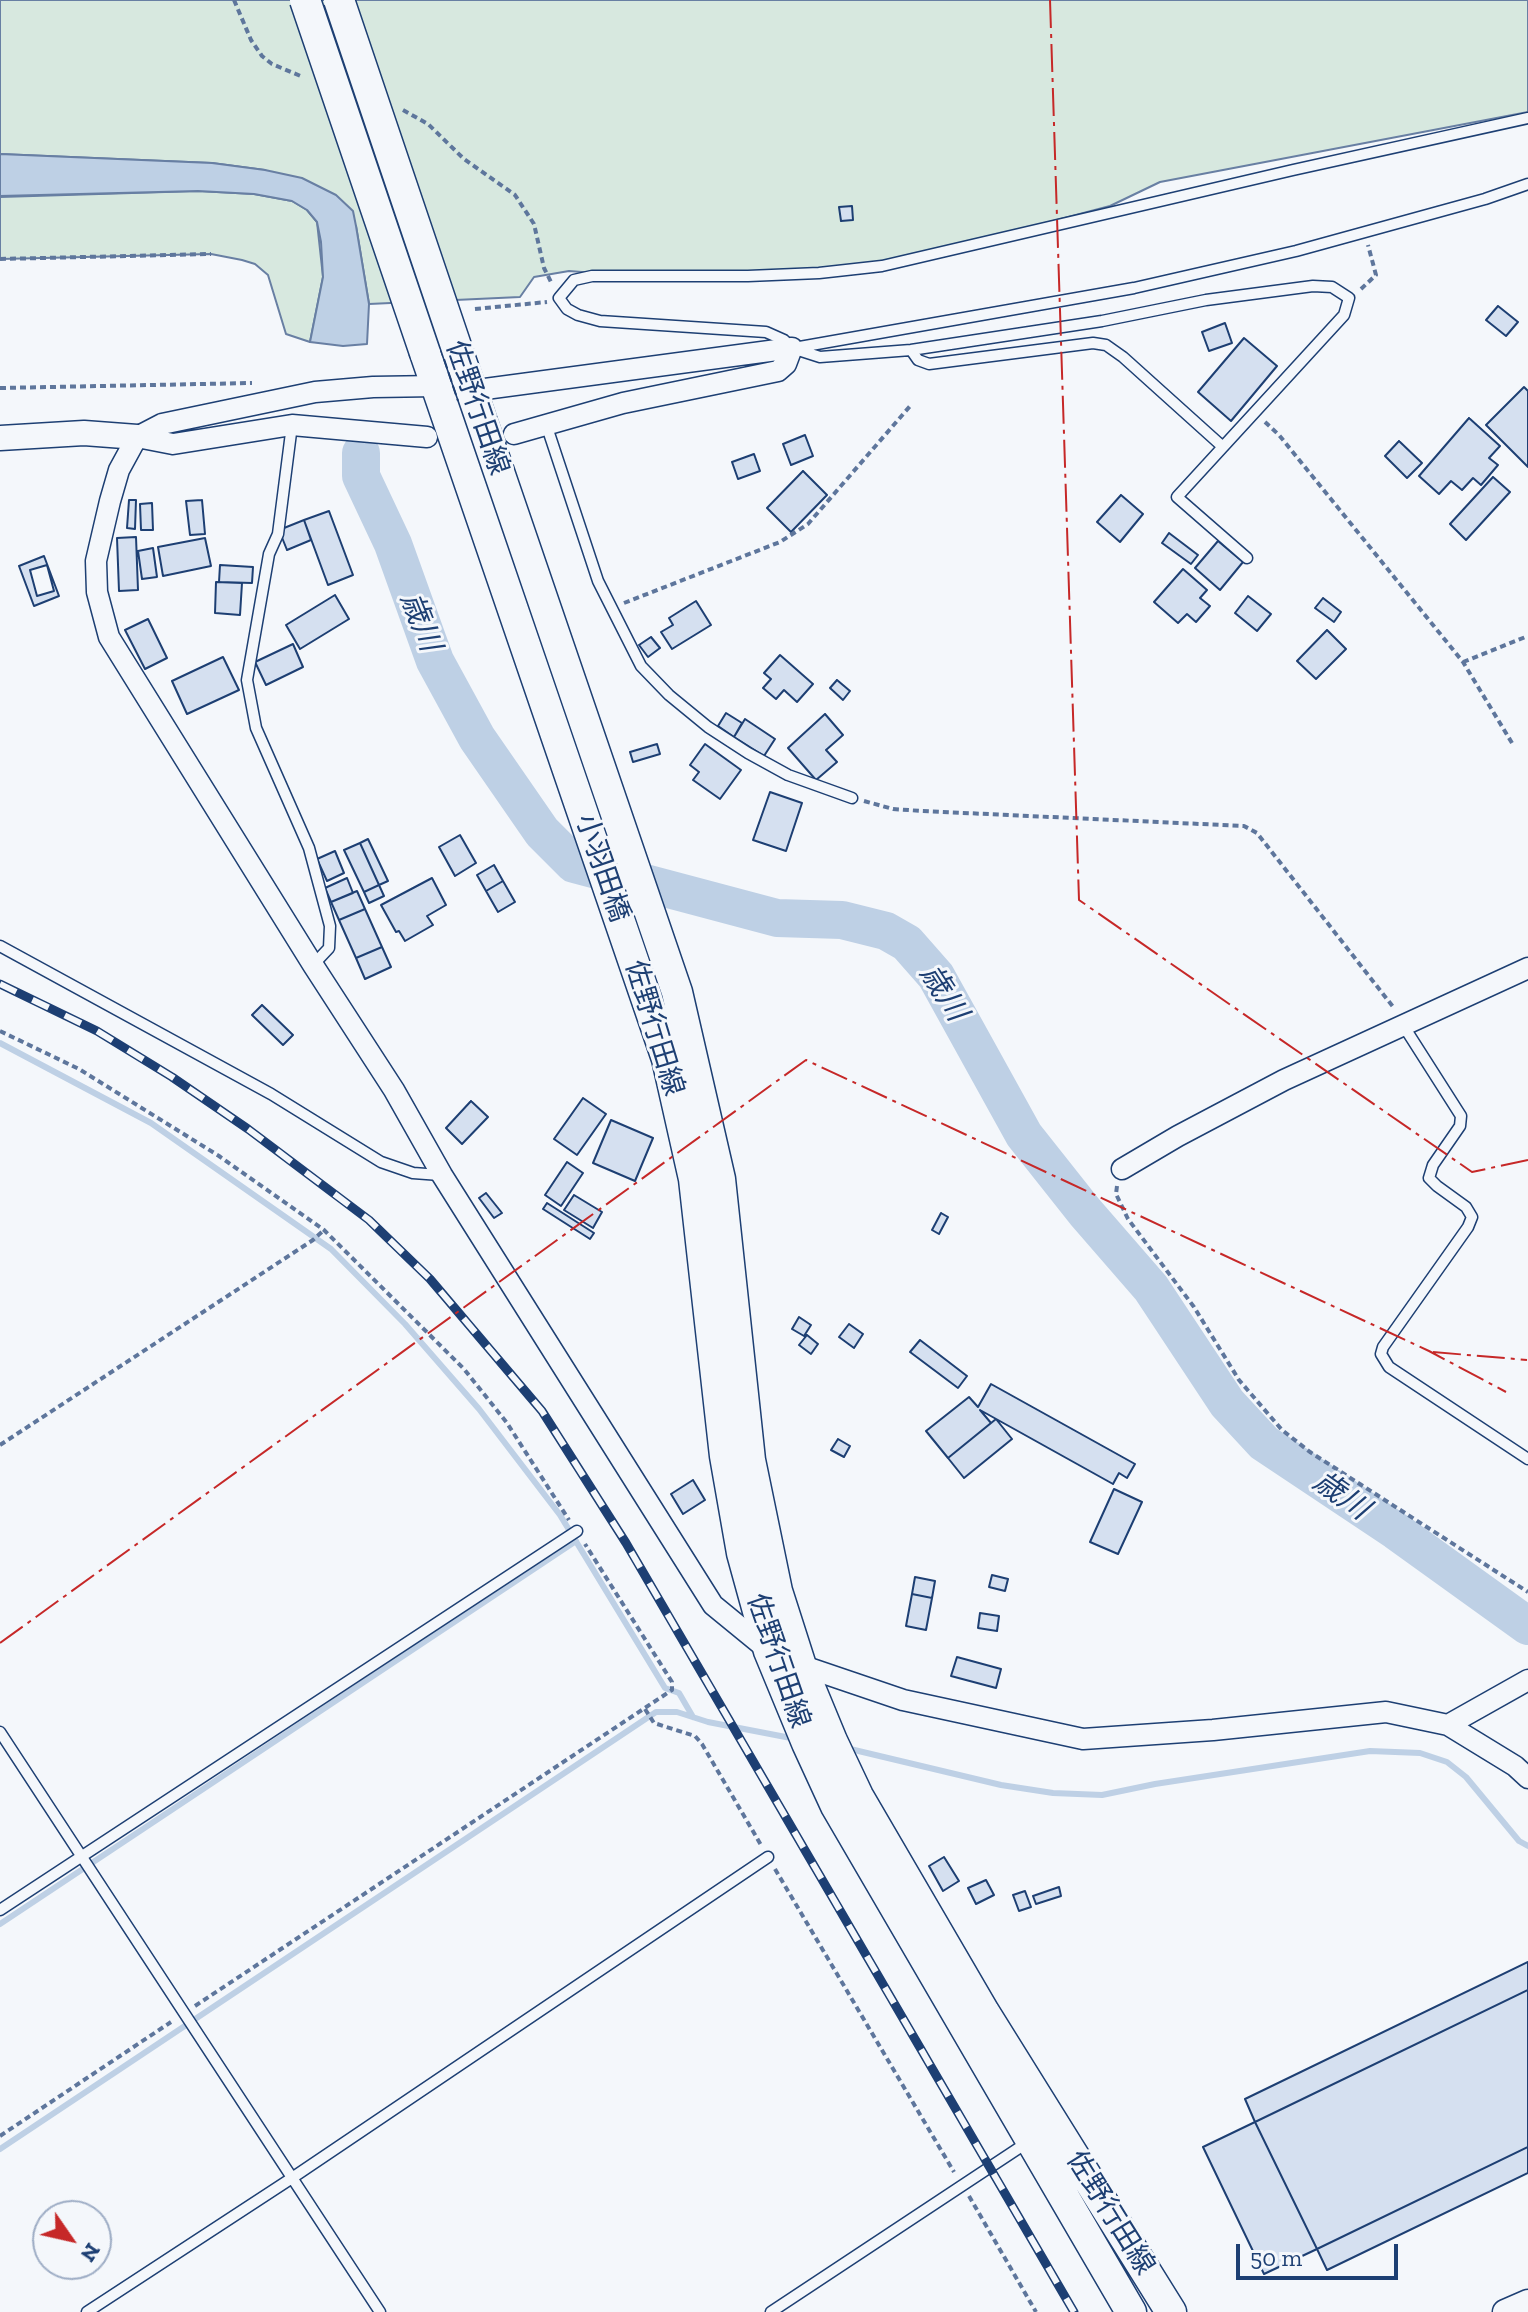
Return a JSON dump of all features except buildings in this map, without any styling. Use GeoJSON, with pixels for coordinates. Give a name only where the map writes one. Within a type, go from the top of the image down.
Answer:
{"type":"FeatureCollection","features":[{"type":"Feature","properties":{"kind":"main road","name":"佐野行田線"},"geometry":{"type":"LineString","coordinates":[[305,0],[578,799]]}},
{"type":"Feature","properties":{"kind":"main road","name":"佐野行田線"},"geometry":{"type":"LineString","coordinates":[[339,0],[470,391],[619,816]]}},
{"type":"Feature","properties":{"kind":"main road","name":"小羽田橋"},"geometry":{"type":"LineString","coordinates":[[578,799],[626,937]]}},
{"type":"Feature","properties":{"kind":"main road","name":"小羽田橋"},"geometry":{"type":"LineString","coordinates":[[619,816],[662,945]]}},
{"type":"Feature","properties":{"kind":"main road","name":"佐野行田線"},"geometry":{"type":"LineString","coordinates":[[626,937],[667,1059],[694,1179],[728,1470],[742,1553],[769,1651],[836,1806],[1131,2312]]}},
{"type":"Feature","properties":{"kind":"main road","name":"佐野行田線"},"geometry":{"type":"LineString","coordinates":[[662,945],[677,992],[718,1166],[750,1460],[777,1591],[801,1666],[858,1796],[984,2012],[1171,2312]]}},
{"type":"Feature","properties":{"kind":"street"},"geometry":{"type":"LineString","coordinates":[[470,391],[792,348],[786,364],[778,371],[623,403],[514,434]]}},
{"type":"Feature","properties":{"kind":"street"},"geometry":{"type":"LineString","coordinates":[[437,386],[315,392],[162,424],[137,437],[119,470],[96,561],[97,592],[109,637],[713,1605],[769,1651],[801,1666],[903,1700],[1083,1739],[1213,1730],[1386,1712],[1448,1725],[1515,1766],[1528,1778]]}},
{"type":"Feature","properties":{"kind":"street"},"geometry":{"type":"LineString","coordinates":[[0,438],[84,433],[137,437],[173,444],[292,425],[427,437]]}},
{"type":"Feature","properties":{"kind":"street"},"geometry":{"type":"LineString","coordinates":[[1122,1169],[1284,1080],[1528,968]]}},
{"type":"Feature","properties":{"kind":"street"},"geometry":{"type":"LineString","coordinates":[[1448,1725],[1528,1680]]}},
{"type":"Feature","properties":{"kind":"street"},"geometry":{"type":"LineString","coordinates":[[1505,2312],[1528,2302]]}},
{"type":"Feature","properties":{"kind":"lane"},"geometry":{"type":"LineString","coordinates":[[1247,558],[1177,497],[1344,315],[1349,298],[1332,287],[1313,286],[1206,300],[1102,321],[911,350],[820,357],[792,348],[784,340],[766,332],[600,321],[567,309],[559,298],[574,280],[592,276],[748,276],[882,266],[1528,118]]}},
{"type":"Feature","properties":{"kind":"lane"},"geometry":{"type":"LineString","coordinates":[[792,348],[1134,288],[1296,251],[1485,199],[1528,184]]}},
{"type":"Feature","properties":{"kind":"lane"},"geometry":{"type":"LineString","coordinates":[[911,350],[918,360],[929,364],[1093,343],[1106,345],[1223,447]]}},
{"type":"Feature","properties":{"kind":"lane"},"geometry":{"type":"LineString","coordinates":[[292,425],[278,534],[269,554],[247,680],[256,728],[309,848],[330,926],[329,948],[313,965]]}},
{"type":"Feature","properties":{"kind":"lane"},"geometry":{"type":"LineString","coordinates":[[547,427],[598,581],[641,666],[669,695],[708,727],[748,753],[788,775],[852,798]]}},
{"type":"Feature","properties":{"kind":"lane"},"geometry":{"type":"LineString","coordinates":[[0,946],[271,1094],[381,1162],[413,1173],[442,1175]]}},
{"type":"Feature","properties":{"kind":"lane"},"geometry":{"type":"LineString","coordinates":[[1403,1025],[1461,1116],[1460,1126],[1433,1165],[1429,1178],[1466,1207],[1472,1217],[1381,1354],[1389,1367],[1528,1459]]}},
{"type":"Feature","properties":{"kind":"lane"},"geometry":{"type":"LineString","coordinates":[[0,1910],[577,1531]]}},
{"type":"Feature","properties":{"kind":"lane"},"geometry":{"type":"LineString","coordinates":[[0,1732],[380,2312]]}},
{"type":"Feature","properties":{"kind":"lane"},"geometry":{"type":"LineString","coordinates":[[87,2312],[292,2178],[768,1857]]}},
{"type":"Feature","properties":{"kind":"lane"},"geometry":{"type":"LineString","coordinates":[[771,2312],[1030,2141]]}},
{"type":"Feature","properties":{"kind":"path"},"geometry":{"type":"LineString","coordinates":[[1349,298],[1376,275],[1366,241]]}},
{"type":"Feature","properties":{"kind":"path"},"geometry":{"type":"LineString","coordinates":[[0,259],[211,254]]}},
{"type":"Feature","properties":{"kind":"path"},"geometry":{"type":"LineString","coordinates":[[475,309],[532,304],[559,298]]}},
{"type":"Feature","properties":{"kind":"path"},"geometry":{"type":"LineString","coordinates":[[0,388],[252,383]]}},
{"type":"Feature","properties":{"kind":"path"},"geometry":{"type":"LineString","coordinates":[[610,608],[780,542],[808,524],[911,405]]}},
{"type":"Feature","properties":{"kind":"path"},"geometry":{"type":"LineString","coordinates":[[1254,411],[1279,435],[1463,662],[1512,743]]}},
{"type":"Feature","properties":{"kind":"path"},"geometry":{"type":"LineString","coordinates":[[1463,662],[1528,636]]}},
{"type":"Feature","properties":{"kind":"path"},"geometry":{"type":"LineString","coordinates":[[852,798],[893,809],[1244,826],[1257,833],[1392,1004],[1403,1025]]}},
{"type":"Feature","properties":{"kind":"path"},"geometry":{"type":"LineString","coordinates":[[0,1031],[79,1069],[219,1156],[324,1230],[464,1369],[507,1423],[672,1682],[672,1690],[0,2136]]}},
{"type":"Feature","properties":{"kind":"path"},"geometry":{"type":"LineString","coordinates":[[1122,1169],[1116,1194],[1128,1219],[1194,1307],[1239,1380],[1261,1409],[1310,1452],[1528,1592]]}},
{"type":"Feature","properties":{"kind":"path"},"geometry":{"type":"LineString","coordinates":[[0,1445],[324,1230]]}},
{"type":"Feature","properties":{"kind":"path"},"geometry":{"type":"LineString","coordinates":[[644,1708],[654,1723],[695,1736],[702,1744],[1036,2312]]}},
{"type":"Feature","properties":{"kind":"shaded area"},"geometry":{"type":"Polygon","coordinates":[[[0,0],[1528,0],[1528,112],[1160,182],[1110,206],[882,266],[633,276],[569,271],[534,277],[520,297],[369,304],[356,226],[265,170],[212,163],[0,154],[0,0]]]}},
{"type":"Feature","properties":{"kind":"shaded area"},"geometry":{"type":"Polygon","coordinates":[[[198,191],[254,194],[292,201],[307,210],[317,222],[323,277],[310,342],[286,334],[268,275],[255,264],[242,260],[211,254],[0,259],[0,197],[198,191]]]}},
{"type":"Feature","properties":{"kind":"water"},"geometry":{"type":"Polygon","coordinates":[[[0,154],[212,163],[302,178],[336,195],[353,211],[369,304],[367,344],[343,346],[310,342],[323,277],[321,242],[317,222],[307,210],[292,201],[254,194],[198,191],[0,196],[0,154]]]}},
{"type":"Feature","properties":{"kind":"waterway","name":"歳川"},"geometry":{"type":"LineString","coordinates":[[361,453],[361,476],[393,544],[435,661],[477,738],[542,832],[574,864],[777,918],[842,920],[886,931],[907,943],[936,976],[1024,1135],[1151,1288],[1227,1403],[1264,1443],[1396,1531],[1528,1626]]}},
{"type":"Feature","properties":{"kind":"waterway"},"geometry":{"type":"LineString","coordinates":[[0,1043],[151,1123],[331,1249],[405,1324],[479,1409],[560,1515],[665,1688],[679,1693],[693,1717]]}},
{"type":"Feature","properties":{"kind":"waterway"},"geometry":{"type":"LineString","coordinates":[[0,1924],[576,1541]]}},
{"type":"Feature","properties":{"kind":"waterway"},"geometry":{"type":"LineString","coordinates":[[0,2149],[656,1712],[677,1712],[708,1722],[796,1739]]}},
{"type":"Feature","properties":{"kind":"waterway"},"geometry":{"type":"LineString","coordinates":[[846,1748],[1001,1785],[1053,1793],[1102,1795],[1370,1751],[1420,1753],[1447,1762],[1466,1777],[1519,1841],[1528,1846]]}},
{"type":"Feature","properties":{"kind":"railway"},"geometry":{"type":"LineString","coordinates":[[0,984],[97,1031],[172,1077],[248,1129],[369,1220],[430,1279],[542,1411],[626,1543],[1074,2312]]}},
{"type":"Feature","properties":{"kind":"fence"},"geometry":{"type":"LineString","coordinates":[[444,359],[458,401]]}},
{"type":"Feature","properties":{"kind":"power"},"geometry":{"type":"LineString","coordinates":[[1050,0],[1079,900],[1472,1172],[1528,1160]]}},
{"type":"Feature","properties":{"kind":"power"},"geometry":{"type":"LineString","coordinates":[[0,1643],[806,1060],[1429,1351],[1506,1392]]}},
{"type":"Feature","properties":{"kind":"power"},"geometry":{"type":"LineString","coordinates":[[1433,1352],[1527,1360]]}}]}
